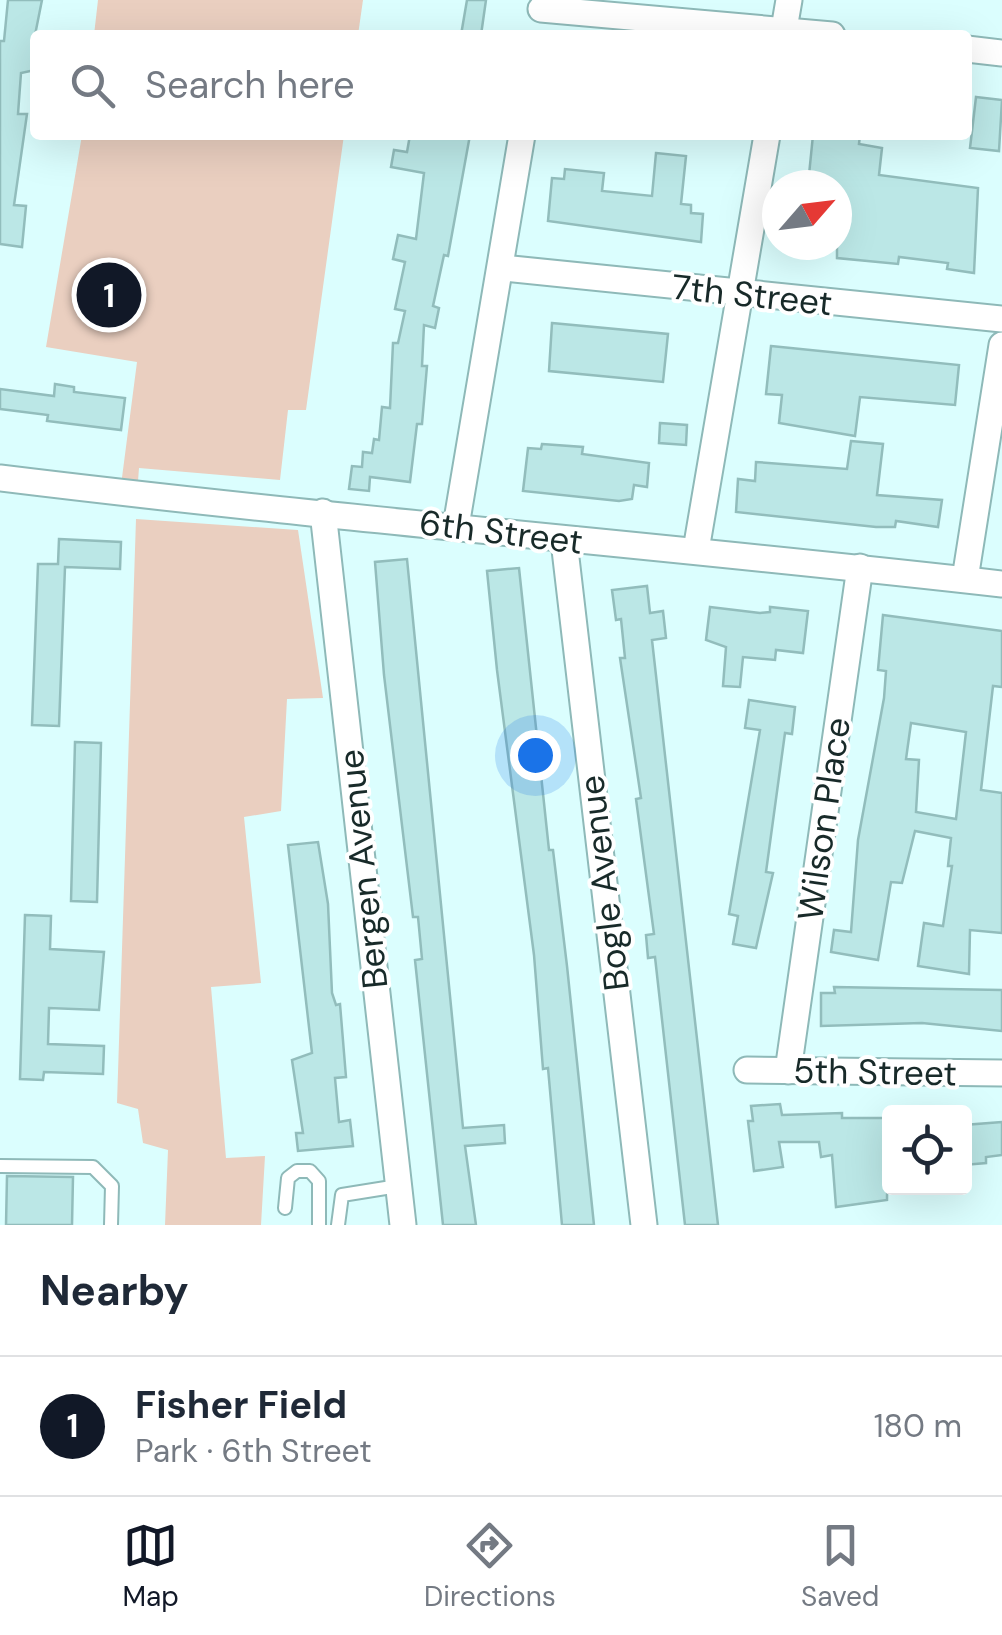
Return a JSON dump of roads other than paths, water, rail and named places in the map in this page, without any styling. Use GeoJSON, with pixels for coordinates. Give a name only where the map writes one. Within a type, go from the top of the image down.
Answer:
{"type":"FeatureCollection","features":[{"type":"Feature","properties":{"kind":"street"},"geometry":{"type":"LineString","coordinates":[[784,30],[790,0]]}},
{"type":"Feature","properties":{"kind":"street"},"geometry":{"type":"LineString","coordinates":[[538,30],[542,4],[767,30]]}},
{"type":"Feature","properties":{"kind":"street"},"geometry":{"type":"LineString","coordinates":[[972,49],[1002,52]]}},
{"type":"Feature","properties":{"kind":"street"},"geometry":{"type":"LineString","coordinates":[[456,526],[521,140]]}},
{"type":"Feature","properties":{"kind":"street"},"geometry":{"type":"LineString","coordinates":[[696,550],[766,140]]}},
{"type":"Feature","properties":{"kind":"street","name":"7th Street"},"geometry":{"type":"LineString","coordinates":[[502,268],[1002,320]]}},
{"type":"Feature","properties":{"kind":"street"},"geometry":{"type":"LineString","coordinates":[[965,580],[1002,344]]}},
{"type":"Feature","properties":{"kind":"street","name":"6th Street"},"geometry":{"type":"LineString","coordinates":[[0,478],[456,526],[564,542],[696,550],[1002,584]]}},
{"type":"Feature","properties":{"kind":"street","name":"Bergen Avenue"},"geometry":{"type":"LineString","coordinates":[[323,512],[402,1225]]}},
{"type":"Feature","properties":{"kind":"street","name":"Bogle Avenue"},"geometry":{"type":"LineString","coordinates":[[564,542],[644,1225]]}},
{"type":"Feature","properties":{"kind":"street","name":"Wilson Place"},"geometry":{"type":"LineString","coordinates":[[788,1071],[860,568]]}},
{"type":"Feature","properties":{"kind":"street","name":"5th Street"},"geometry":{"type":"LineString","coordinates":[[748,1070],[1002,1073]]}},
{"type":"Feature","properties":{"kind":"lane"},"geometry":{"type":"LineString","coordinates":[[0,1166],[93,1168],[112,1186],[111,1225]]}},
{"type":"Feature","properties":{"kind":"lane"},"geometry":{"type":"LineString","coordinates":[[285,1208],[288,1178],[297,1171],[310,1171],[319,1181],[319,1225]]}},
{"type":"Feature","properties":{"kind":"lane"},"geometry":{"type":"LineString","coordinates":[[338,1225],[342,1194],[398,1186]]}},
{"type":"Feature","properties":{"kind":"place","name":"Fisher Field"},"geometry":{"type":"Point","coordinates":[109,295]}}]}
